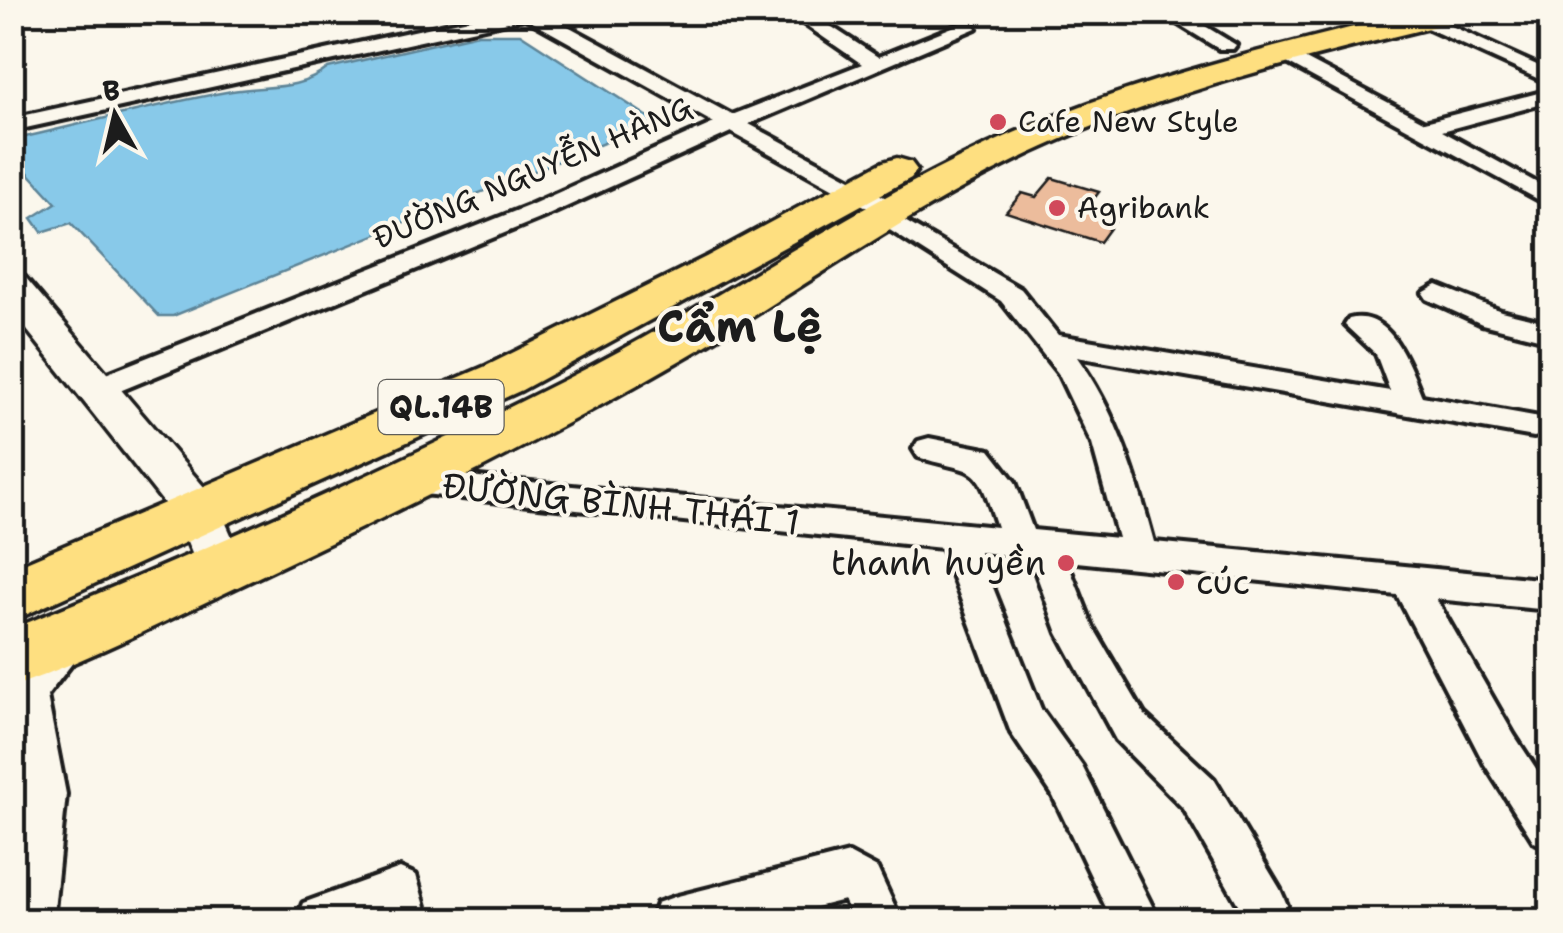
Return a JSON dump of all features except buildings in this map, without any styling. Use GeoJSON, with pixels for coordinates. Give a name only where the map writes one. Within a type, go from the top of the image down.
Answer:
{"type":"FeatureCollection","features":[{"type":"Feature","properties":{"kind":"highway","name":"QL.14B"},"geometry":{"type":"LineString","coordinates":[[12,659],[407,482],[669,346],[878,207],[966,136],[1047,102],[1226,45],[1357,12]]}},
{"type":"Feature","properties":{"kind":"highway","name":"QL.14B"},"geometry":{"type":"LineString","coordinates":[[12,596],[504,378],[705,275],[878,207],[1087,115],[1188,80],[1440,16]]}},
{"type":"Feature","properties":{"kind":"street"},"geometry":{"type":"LineString","coordinates":[[796,12],[876,64]]}},
{"type":"Feature","properties":{"kind":"street","name":"ĐƯỜNG NGUYỄN HÀNG"},"geometry":{"type":"LineString","coordinates":[[94,390],[536,211],[730,124],[967,28],[938,12]]}},
{"type":"Feature","properties":{"kind":"street"},"geometry":{"type":"LineString","coordinates":[[1168,12],[1226,45]]}},
{"type":"Feature","properties":{"kind":"street"},"geometry":{"type":"LineString","coordinates":[[12,125],[528,13],[878,207],[1012,295],[1082,385],[1104,428],[1140,557]]}},
{"type":"Feature","properties":{"kind":"street"},"geometry":{"type":"LineString","coordinates":[[1440,16],[1550,78]]}},
{"type":"Feature","properties":{"kind":"street"},"geometry":{"type":"LineString","coordinates":[[1285,54],[1550,199]]}},
{"type":"Feature","properties":{"kind":"street"},"geometry":{"type":"LineString","coordinates":[[1423,129],[1550,96]]}},
{"type":"Feature","properties":{"kind":"street"},"geometry":{"type":"LineString","coordinates":[[12,285],[199,514],[220,566]]}},
{"type":"Feature","properties":{"kind":"street"},"geometry":{"type":"LineString","coordinates":[[1437,293],[1492,318],[1550,332]]}},
{"type":"Feature","properties":{"kind":"street"},"geometry":{"type":"LineString","coordinates":[[1359,325],[1388,348],[1410,405]]}},
{"type":"Feature","properties":{"kind":"street"},"geometry":{"type":"LineString","coordinates":[[1050,343],[1534,426]]}},
{"type":"Feature","properties":{"kind":"street"},"geometry":{"type":"LineString","coordinates":[[928,450],[979,458],[998,482],[1130,727],[1199,794],[1264,904]]}},
{"type":"Feature","properties":{"kind":"street","name":"ĐƯỜNG BÌNH THÁI 1"},"geometry":{"type":"LineString","coordinates":[[407,482],[1550,595]]}},
{"type":"Feature","properties":{"kind":"street"},"geometry":{"type":"LineString","coordinates":[[956,539],[1025,720],[1067,780],[1136,920]]}},
{"type":"Feature","properties":{"kind":"street"},"geometry":{"type":"LineString","coordinates":[[1409,583],[1498,749],[1550,827]]}},
{"type":"Feature","properties":{"kind":"street"},"geometry":{"type":"LineString","coordinates":[[30,920],[45,794],[26,690],[81,630]]}},
{"type":"Feature","properties":{"kind":"street"},"geometry":{"type":"LineString","coordinates":[[674,920],[849,876],[861,884],[878,920]]}},
{"type":"Feature","properties":{"kind":"street"},"geometry":{"type":"LineString","coordinates":[[320,920],[400,891],[406,920]]}},
{"type":"Feature","properties":{"kind":"water"},"geometry":{"type":"Polygon","coordinates":[[[478,34],[520,34],[656,122],[173,316],[159,316],[71,223],[42,232],[32,218],[56,203],[13,156],[13,142],[21,138],[206,96],[294,84],[328,68],[478,34]]]}},
{"type":"Feature","properties":{"kind":"place","name":"Cafe New Style"},"geometry":{"type":"Point","coordinates":[998,122]}},
{"type":"Feature","properties":{"kind":"place","name":"Agribank"},"geometry":{"type":"Point","coordinates":[1057,208]}},
{"type":"Feature","properties":{"kind":"place","name":"thanh huyền"},"geometry":{"type":"Point","coordinates":[1066,563]}},
{"type":"Feature","properties":{"kind":"place","name":"cúc"},"geometry":{"type":"Point","coordinates":[1176,582]}},
{"type":"Feature","properties":{"kind":"district","name":"Cẩm Lệ"},"geometry":{"type":"Point","coordinates":[740,326]}}]}
